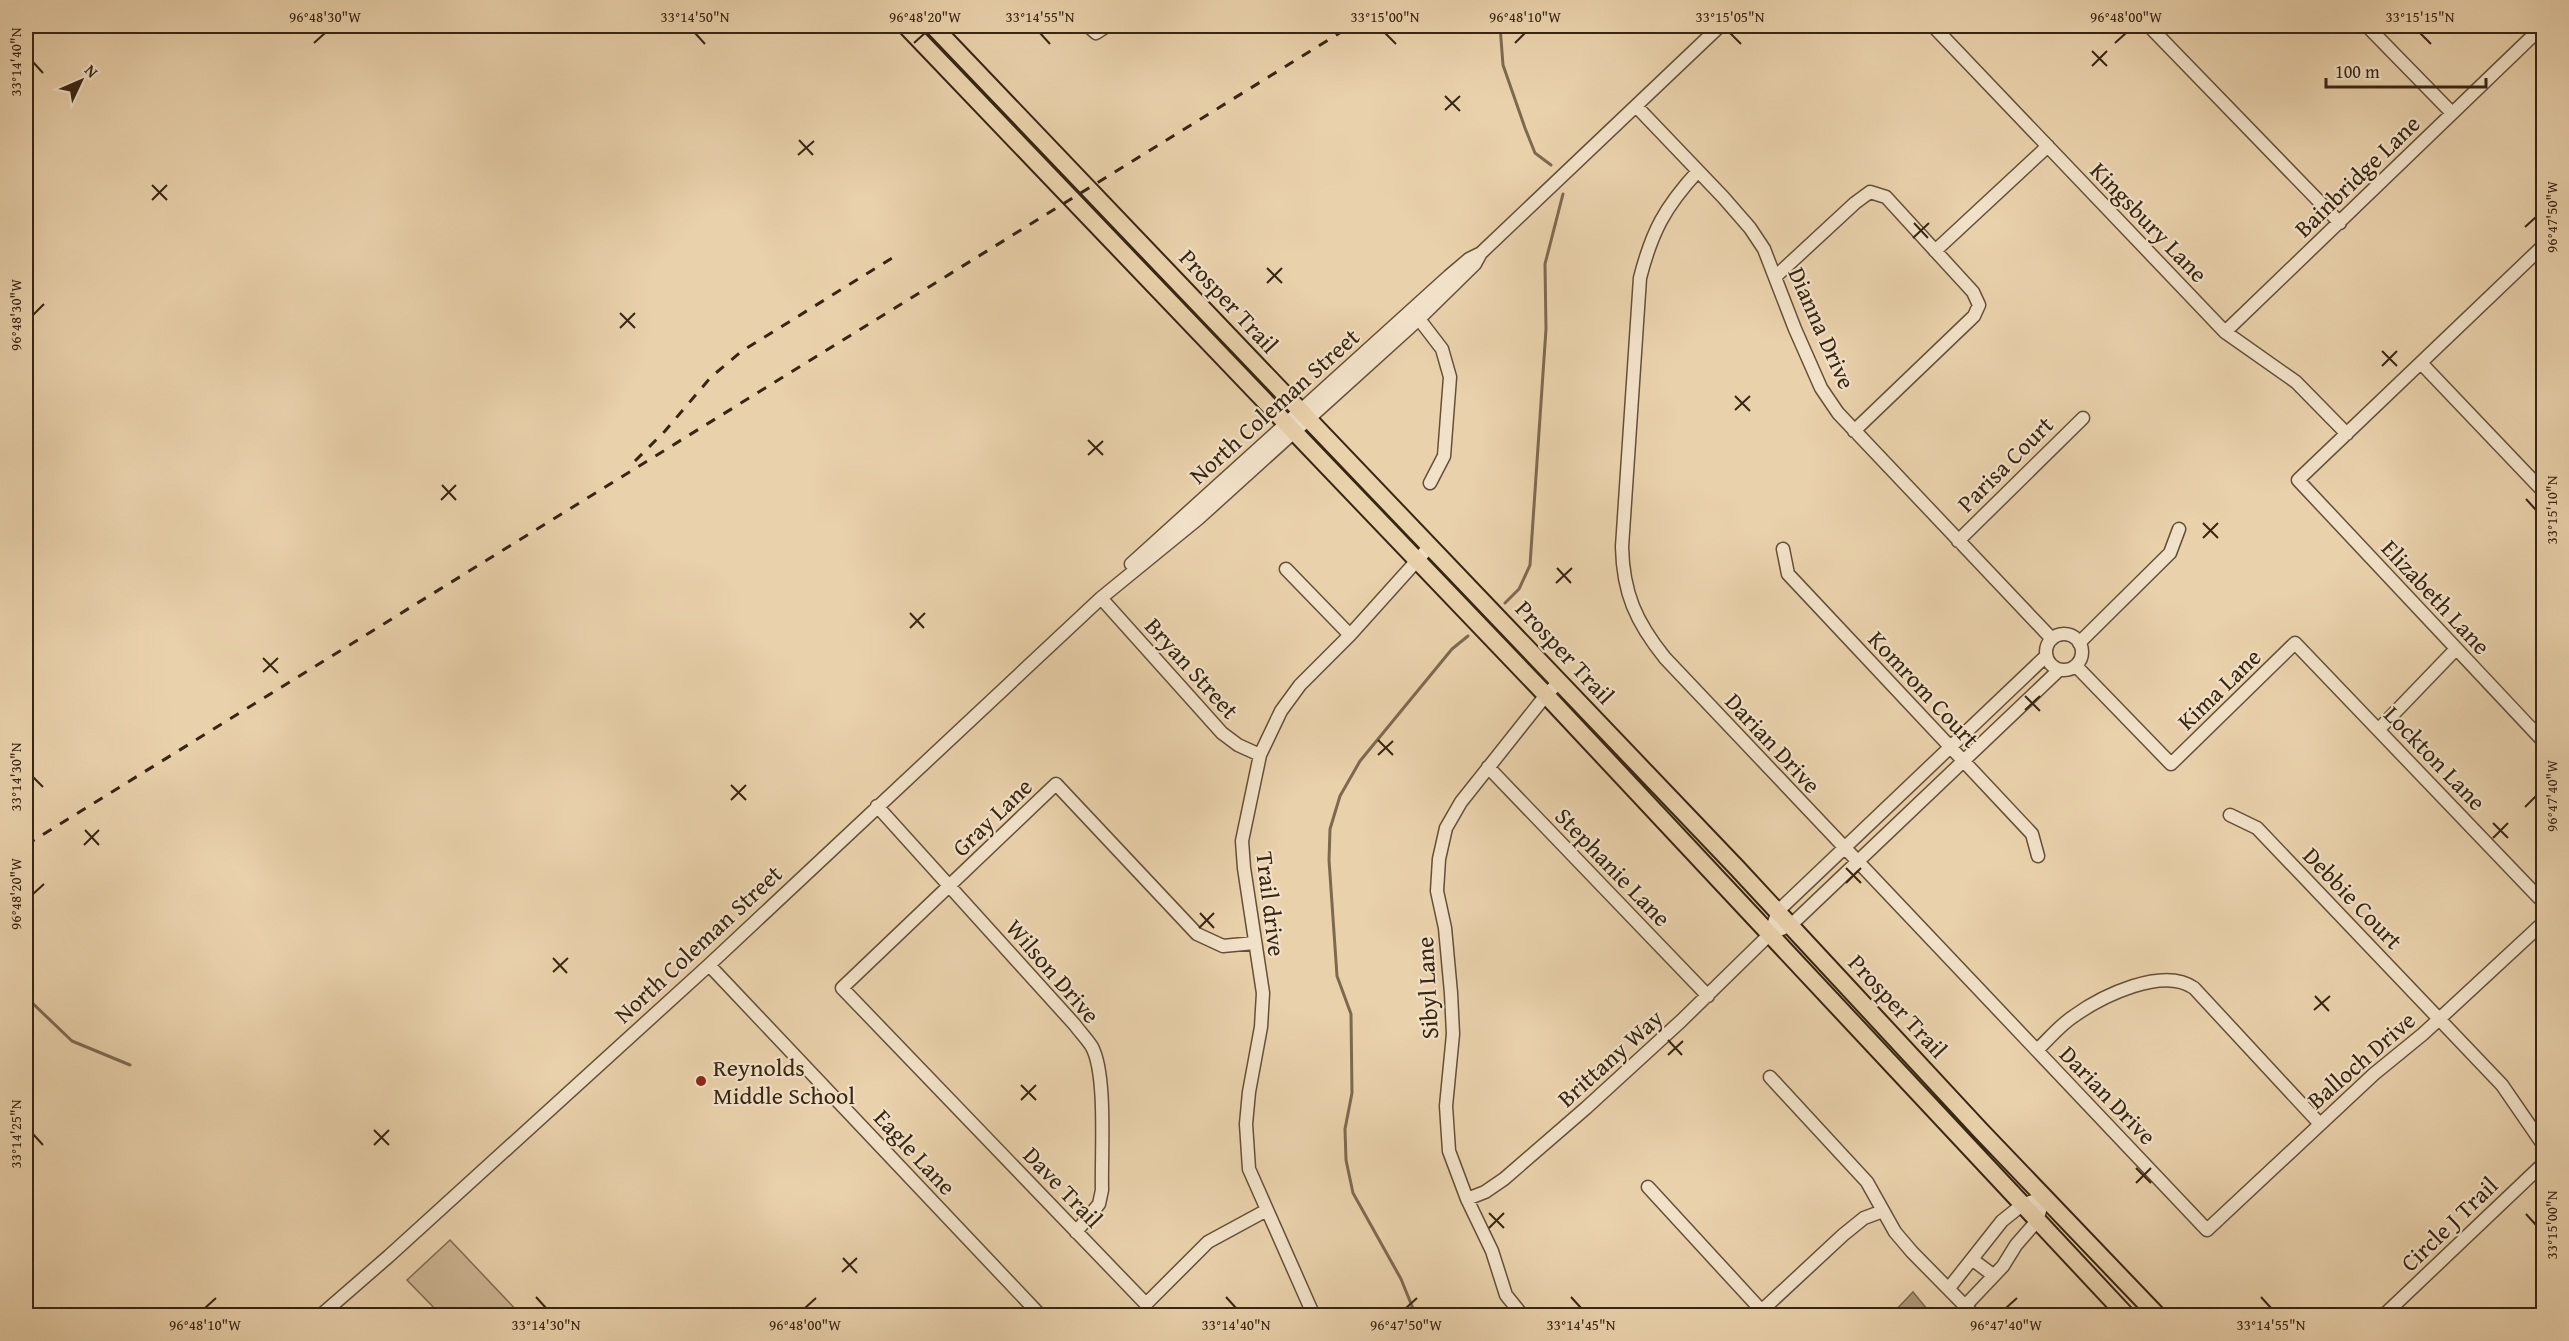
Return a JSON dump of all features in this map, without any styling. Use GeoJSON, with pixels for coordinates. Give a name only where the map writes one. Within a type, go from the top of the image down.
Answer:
{"type":"FeatureCollection","features":[{"type":"Feature","properties":{"kind":"main road","name":"Prosper Trail"},"geometry":{"type":"LineString","coordinates":[[906,26],[1298,422],[1430,546],[1791,925],[2158,1316]]}},
{"type":"Feature","properties":{"kind":"main road","name":"Prosper Trail"},"geometry":{"type":"LineString","coordinates":[[933,26],[1298,422],[1416,559],[2127,1316]]}},
{"type":"Feature","properties":{"kind":"street"},"geometry":{"type":"LineString","coordinates":[[1092,29],[1107,26]]}},
{"type":"Feature","properties":{"kind":"street","name":"North Coleman Street"},"geometry":{"type":"LineString","coordinates":[[1298,422],[1419,319],[1474,264],[1481,253],[1720,26]]}},
{"type":"Feature","properties":{"kind":"street","name":"Kingsbury Lane"},"geometry":{"type":"LineString","coordinates":[[1933,26],[2225,332],[2296,382],[2346,434]]}},
{"type":"Feature","properties":{"kind":"street"},"geometry":{"type":"LineString","coordinates":[[2150,26],[2340,223]]}},
{"type":"Feature","properties":{"kind":"street"},"geometry":{"type":"LineString","coordinates":[[2367,26],[2452,113]]}},
{"type":"Feature","properties":{"kind":"street","name":"Bainbridge Lane"},"geometry":{"type":"LineString","coordinates":[[2225,332],[2543,26]]}},
{"type":"Feature","properties":{"kind":"street","name":"Dianna Drive"},"geometry":{"type":"LineString","coordinates":[[1636,106],[1750,228],[1764,249],[1821,388],[1838,413],[2052,639]]}},
{"type":"Feature","properties":{"kind":"street"},"geometry":{"type":"LineString","coordinates":[[1935,251],[2048,146]]}},
{"type":"Feature","properties":{"kind":"street","name":"Darian Drive"},"geometry":{"type":"LineString","coordinates":[[1698,171],[1676,196],[1662,217],[1652,238],[1640,278],[1622,547],[1626,589],[1640,623],[1665,658],[2207,1230]]}},
{"type":"Feature","properties":{"kind":"street"},"geometry":{"type":"LineString","coordinates":[[1775,277],[1855,203],[1870,192],[1886,197],[1973,292],[1979,306],[1974,316],[1854,431]]}},
{"type":"Feature","properties":{"kind":"street"},"geometry":{"type":"LineString","coordinates":[[2346,434],[2544,245]]}},
{"type":"Feature","properties":{"kind":"street","name":"North Coleman Street"},"geometry":{"type":"LineString","coordinates":[[328,1313],[709,965],[1101,598],[1199,518],[1449,276],[1469,259],[1481,253]]}},
{"type":"Feature","properties":{"kind":"street"},"geometry":{"type":"LineString","coordinates":[[1419,319],[1442,349],[1450,377],[1444,456],[1430,483]]}},
{"type":"Feature","properties":{"kind":"street"},"geometry":{"type":"LineString","coordinates":[[2421,363],[2544,492]]}},
{"type":"Feature","properties":{"kind":"street","name":"Parisa Court"},"geometry":{"type":"LineString","coordinates":[[1958,541],[2082,418]]}},
{"type":"Feature","properties":{"kind":"street","name":"Elizabeth Lane"},"geometry":{"type":"LineString","coordinates":[[2346,434],[2298,480],[2544,742]]}},
{"type":"Feature","properties":{"kind":"street"},"geometry":{"type":"LineString","coordinates":[[2079,643],[2170,553],[2179,529]]}},
{"type":"Feature","properties":{"kind":"street","name":"Trail drive"},"geometry":{"type":"LineString","coordinates":[[1314,1316],[1249,1168],[1246,1124],[1249,1092],[1261,1027],[1263,993],[1254,943],[1242,841],[1260,755],[1281,711],[1300,685],[1350,635],[1430,546]]}},
{"type":"Feature","properties":{"kind":"street","name":"Komrom Court"},"geometry":{"type":"LineString","coordinates":[[1783,549],[1788,574],[2032,834],[2038,856]]}},
{"type":"Feature","properties":{"kind":"street"},"geometry":{"type":"LineString","coordinates":[[1286,569],[1350,635]]}},
{"type":"Feature","properties":{"kind":"street","name":"Bryan Street"},"geometry":{"type":"LineString","coordinates":[[1101,598],[1222,733],[1238,745],[1260,755]]}},
{"type":"Feature","properties":{"kind":"street"},"geometry":{"type":"LineString","coordinates":[[2063,634],[2070,635],[2079,643],[2082,655],[2076,666],[2065,671],[2053,667],[2046,656],[2048,644],[2052,639],[2063,634]]}},
{"type":"Feature","properties":{"kind":"street","name":"Kima Lane"},"geometry":{"type":"LineString","coordinates":[[2076,666],[2171,764],[2295,643]]}},
{"type":"Feature","properties":{"kind":"street","name":"Lockton Lane"},"geometry":{"type":"LineString","coordinates":[[2295,643],[2544,903]]}},
{"type":"Feature","properties":{"kind":"street"},"geometry":{"type":"LineString","coordinates":[[2379,729],[2456,649]]}},
{"type":"Feature","properties":{"kind":"street","name":"Brittany Way"},"geometry":{"type":"LineString","coordinates":[[1770,934],[1778,912],[2046,656]]}},
{"type":"Feature","properties":{"kind":"street","name":"Brittany Way"},"geometry":{"type":"LineString","coordinates":[[1467,1199],[1485,1192],[1504,1179],[1586,1108],[1708,996],[1770,934],[1791,925],[2059,670]]}},
{"type":"Feature","properties":{"kind":"street","name":"Sibyl Lane"},"geometry":{"type":"LineString","coordinates":[[1523,1316],[1506,1295],[1492,1251],[1467,1199],[1449,1151],[1446,1129],[1453,1034],[1445,927],[1437,891],[1439,859],[1446,828],[1461,802],[1546,695],[1559,682]]}},
{"type":"Feature","properties":{"kind":"street","name":"Stephanie Lane"},"geometry":{"type":"LineString","coordinates":[[1488,767],[1708,996]]}},
{"type":"Feature","properties":{"kind":"street","name":"Gray Lane"},"geometry":{"type":"LineString","coordinates":[[842,988],[1056,784],[1197,934],[1223,946],[1254,943]]}},
{"type":"Feature","properties":{"kind":"street","name":"Wilson Drive"},"geometry":{"type":"LineString","coordinates":[[877,806],[1075,1025],[1092,1048],[1101,1086],[1102,1190],[1099,1204],[1076,1232]]}},
{"type":"Feature","properties":{"kind":"street","name":"Debbie Court"},"geometry":{"type":"LineString","coordinates":[[2230,815],[2257,828],[2439,1019],[2513,1098],[2544,1146]]}},
{"type":"Feature","properties":{"kind":"street","name":"Balloch Drive"},"geometry":{"type":"LineString","coordinates":[[2207,1230],[2320,1124],[2544,922]]}},
{"type":"Feature","properties":{"kind":"street","name":"Eagle Lane"},"geometry":{"type":"LineString","coordinates":[[709,965],[1041,1316]]}},
{"type":"Feature","properties":{"kind":"street"},"geometry":{"type":"LineString","coordinates":[[2037,1050],[2073,1016],[2105,998],[2140,984],[2170,979],[2184,981],[2194,988],[2320,1124]]}},
{"type":"Feature","properties":{"kind":"street","name":"Dave Trail"},"geometry":{"type":"LineString","coordinates":[[842,988],[1146,1304],[1208,1242],[1267,1210]]}},
{"type":"Feature","properties":{"kind":"street"},"geometry":{"type":"LineString","coordinates":[[1770,1077],[1868,1182],[1883,1212],[1901,1238],[1975,1316]]}},
{"type":"Feature","properties":{"kind":"street","name":"Circle J Trail"},"geometry":{"type":"LineString","coordinates":[[2383,1316],[2544,1163]]}},
{"type":"Feature","properties":{"kind":"street"},"geometry":{"type":"LineString","coordinates":[[1648,1187],[1759,1313],[1843,1235],[1864,1218],[1883,1212]]}},
{"type":"Feature","properties":{"kind":"street"},"geometry":{"type":"LineString","coordinates":[[1949,1288],[2002,1221],[2022,1204],[2044,1197]]}},
{"type":"Feature","properties":{"kind":"street"},"geometry":{"type":"LineString","coordinates":[[1966,1305],[2037,1221],[2044,1197]]}},
{"type":"Feature","properties":{"kind":"street"},"geometry":{"type":"LineString","coordinates":[[1973,1260],[1993,1275]]}},
{"type":"Feature","properties":{"kind":"shaded area"},"geometry":{"type":"Polygon","coordinates":[[[450,1240],[521,1315],[441,1315],[407,1280],[450,1240]]]}},
{"type":"Feature","properties":{"kind":"shaded area"},"geometry":{"type":"Polygon","coordinates":[[[1913,1292],[1932,1315],[1891,1315],[1913,1292]]]}},
{"type":"Feature","properties":{"kind":"waterway"},"geometry":{"type":"LineString","coordinates":[[1500,26],[1503,65],[1525,128],[1535,153],[1551,165]]}},
{"type":"Feature","properties":{"kind":"waterway"},"geometry":{"type":"LineString","coordinates":[[1505,603],[1519,589],[1530,565],[1546,329],[1545,264],[1563,194]]}},
{"type":"Feature","properties":{"kind":"waterway"},"geometry":{"type":"LineString","coordinates":[[1416,1316],[1401,1279],[1353,1193],[1346,1160],[1345,1129],[1352,1093],[1351,1014],[1337,976],[1329,860],[1330,829],[1340,796],[1360,761],[1452,649],[1468,636]]}},
{"type":"Feature","properties":{"kind":"waterway"},"geometry":{"type":"LineString","coordinates":[[26,997],[72,1041],[130,1065]]}},
{"type":"Feature","properties":{"kind":"railway"},"geometry":{"type":"LineString","coordinates":[[26,845],[1351,26]]}},
{"type":"Feature","properties":{"kind":"railway"},"geometry":{"type":"LineString","coordinates":[[635,461],[665,431],[711,377],[742,351],[897,255]]}},
{"type":"Feature","properties":{"kind":"place","name":"Reynolds Middle School"},"geometry":{"type":"Point","coordinates":[701,1081]}}]}
